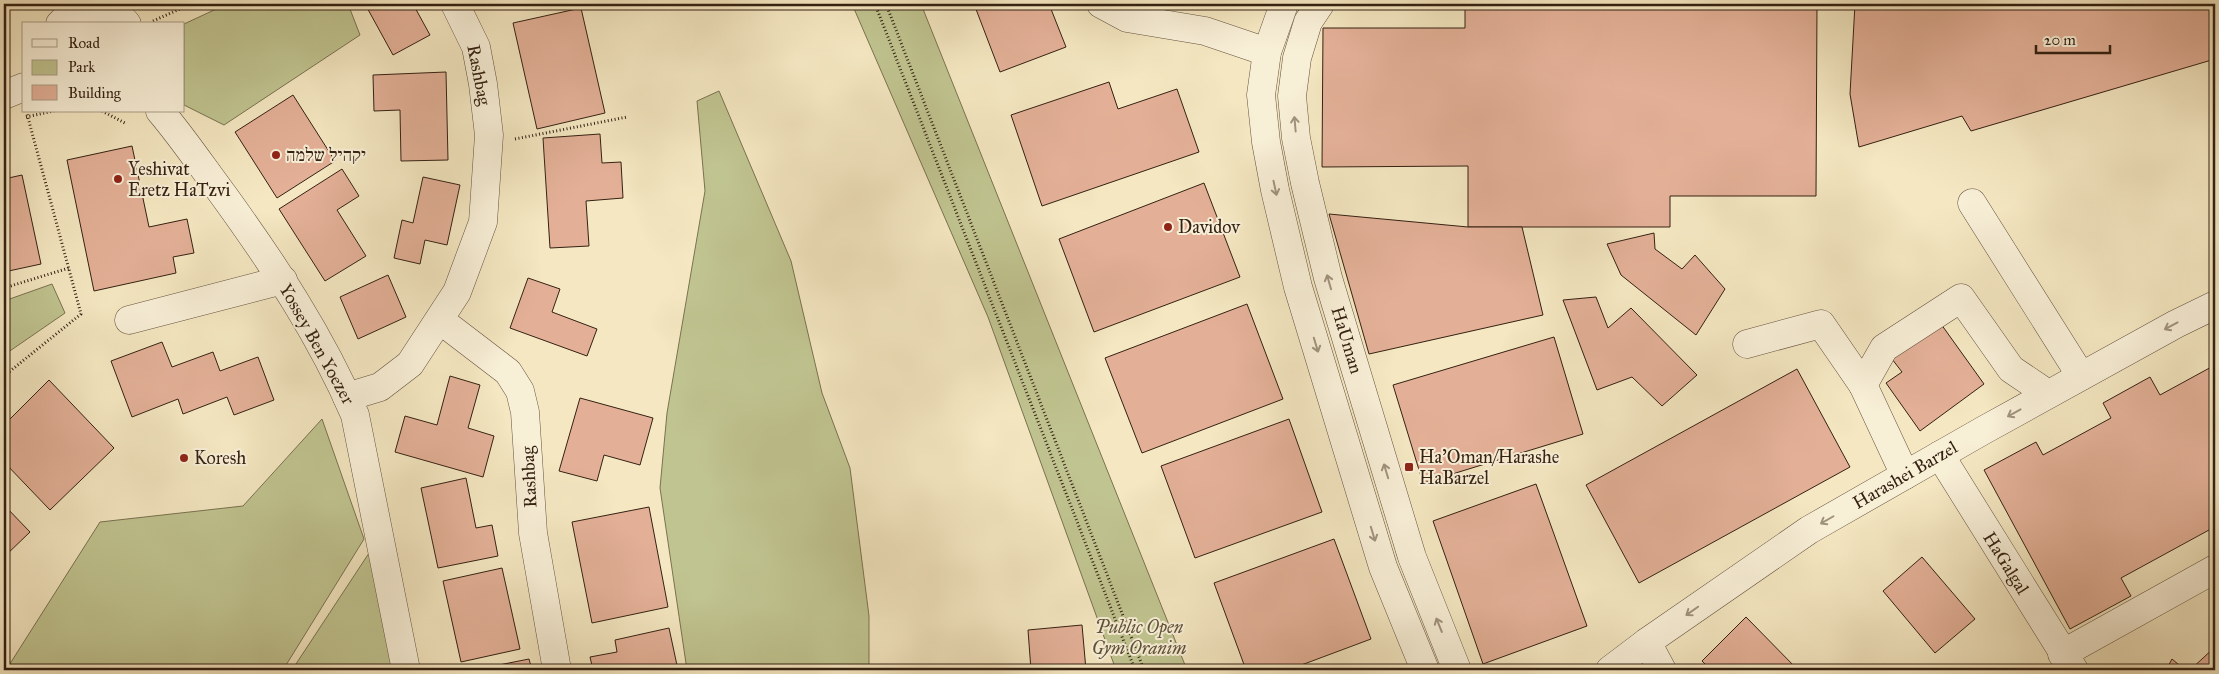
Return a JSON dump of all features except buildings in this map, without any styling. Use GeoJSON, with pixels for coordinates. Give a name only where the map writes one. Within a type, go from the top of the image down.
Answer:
{"type":"FeatureCollection","features":[{"type":"Feature","properties":{"kind":"street","name":"Rashbag"},"geometry":{"type":"LineString","coordinates":[[347,397],[380,387],[410,364],[457,292],[483,222],[489,140],[483,84],[476,47],[455,4]]}},
{"type":"Feature","properties":{"kind":"street"},"geometry":{"type":"LineString","coordinates":[[1101,4],[1127,18],[1205,31],[1267,52]]}},
{"type":"Feature","properties":{"kind":"street","name":"HaUman"},"geometry":{"type":"LineString","coordinates":[[1284,4],[1267,52],[1262,95],[1266,142],[1298,286],[1383,567],[1424,670]]}},
{"type":"Feature","properties":{"kind":"street","name":"HaUman"},"geometry":{"type":"LineString","coordinates":[[1320,4],[1308,22],[1297,58],[1292,96],[1296,138],[1305,183],[1328,278],[1412,557],[1457,670]]}},
{"type":"Feature","properties":{"kind":"street"},"geometry":{"type":"LineString","coordinates":[[70,13],[93,8],[109,10],[125,22]]}},
{"type":"Feature","properties":{"kind":"street"},"geometry":{"type":"LineString","coordinates":[[4,95],[22,88]]}},
{"type":"Feature","properties":{"kind":"street","name":"Yossey Ben Yoezer"},"geometry":{"type":"LineString","coordinates":[[161,112],[283,280],[336,371],[355,415],[406,670]]}},
{"type":"Feature","properties":{"kind":"street"},"geometry":{"type":"LineString","coordinates":[[1972,203],[2081,376]]}},
{"type":"Feature","properties":{"kind":"street"},"geometry":{"type":"LineString","coordinates":[[129,320],[283,280]]}},
{"type":"Feature","properties":{"kind":"street"},"geometry":{"type":"LineString","coordinates":[[1863,385],[1884,348],[1961,298],[2011,369],[2048,394]]}},
{"type":"Feature","properties":{"kind":"street","name":"Harashei Barzel"},"geometry":{"type":"LineString","coordinates":[[1610,670],[1647,642],[1810,530],[2048,394],[2176,324],[2215,305]]}},
{"type":"Feature","properties":{"kind":"street","name":"Rashbag"},"geometry":{"type":"LineString","coordinates":[[440,320],[508,372],[520,391],[525,412],[533,534],[557,670]]}},
{"type":"Feature","properties":{"kind":"street"},"geometry":{"type":"LineString","coordinates":[[1747,344],[1821,324],[1863,385],[1905,475]]}},
{"type":"Feature","properties":{"kind":"street","name":"HaGalgal"},"geometry":{"type":"LineString","coordinates":[[1940,455],[2068,662]]}},
{"type":"Feature","properties":{"kind":"street"},"geometry":{"type":"LineString","coordinates":[[2068,662],[2215,569]]}},
{"type":"Feature","properties":{"kind":"street"},"geometry":{"type":"LineString","coordinates":[[1647,642],[1662,670]]}},
{"type":"Feature","properties":{"kind":"path"},"geometry":{"type":"LineString","coordinates":[[162,17],[191,4]]}},
{"type":"Feature","properties":{"kind":"path"},"geometry":{"type":"LineString","coordinates":[[875,4],[1135,670]]}},
{"type":"Feature","properties":{"kind":"path"},"geometry":{"type":"LineString","coordinates":[[886,4],[1144,670]]}},
{"type":"Feature","properties":{"kind":"path"},"geometry":{"type":"LineString","coordinates":[[4,376],[81,314],[26,112]]}},
{"type":"Feature","properties":{"kind":"path"},"geometry":{"type":"LineString","coordinates":[[20,118],[50,112]]}},
{"type":"Feature","properties":{"kind":"path"},"geometry":{"type":"LineString","coordinates":[[104,112],[125,124]]}},
{"type":"Feature","properties":{"kind":"path"},"geometry":{"type":"LineString","coordinates":[[528,136],[627,117]]}},
{"type":"Feature","properties":{"kind":"path"},"geometry":{"type":"LineString","coordinates":[[4,288],[69,268]]}},
{"type":"Feature","properties":{"kind":"green space"},"geometry":{"type":"Polygon","coordinates":[[[227,4],[348,4],[360,35],[224,125],[185,106],[185,24],[227,4]]]}},
{"type":"Feature","properties":{"kind":"green space","name":"Public Open Gym Oranim"},"geometry":{"type":"Polygon","coordinates":[[[852,4],[921,4],[1187,670],[1116,670],[988,317],[852,4]]]}},
{"type":"Feature","properties":{"kind":"green space"},"geometry":{"type":"Polygon","coordinates":[[[719,91],[791,261],[822,393],[850,468],[869,616],[869,670],[687,670],[660,488],[667,413],[705,191],[697,101],[719,91]]]}},
{"type":"Feature","properties":{"kind":"green space"},"geometry":{"type":"Polygon","coordinates":[[[52,284],[65,313],[4,355],[4,301],[52,284]]]}},
{"type":"Feature","properties":{"kind":"green space"},"geometry":{"type":"Polygon","coordinates":[[[322,419],[364,539],[283,670],[6,670],[100,522],[243,506],[322,419]]]}},
{"type":"Feature","properties":{"kind":"green space"},"geometry":{"type":"Polygon","coordinates":[[[373,547],[402,670],[292,670],[373,547]]]}},
{"type":"Feature","properties":{"kind":"place","name":"יקהיל שלמה"},"geometry":{"type":"Point","coordinates":[276,155]}},
{"type":"Feature","properties":{"kind":"place","name":"Yeshivat Eretz HaTzvi"},"geometry":{"type":"Point","coordinates":[118,179]}},
{"type":"Feature","properties":{"kind":"place","name":"Davidov"},"geometry":{"type":"Point","coordinates":[1168,227]}},
{"type":"Feature","properties":{"kind":"place","name":"Koresh"},"geometry":{"type":"Point","coordinates":[184,458]}},
{"type":"Feature","properties":{"kind":"place","name":"Ha'Oman/Harashe HaBarzel"},"geometry":{"type":"Point","coordinates":[1409,467]}}]}
